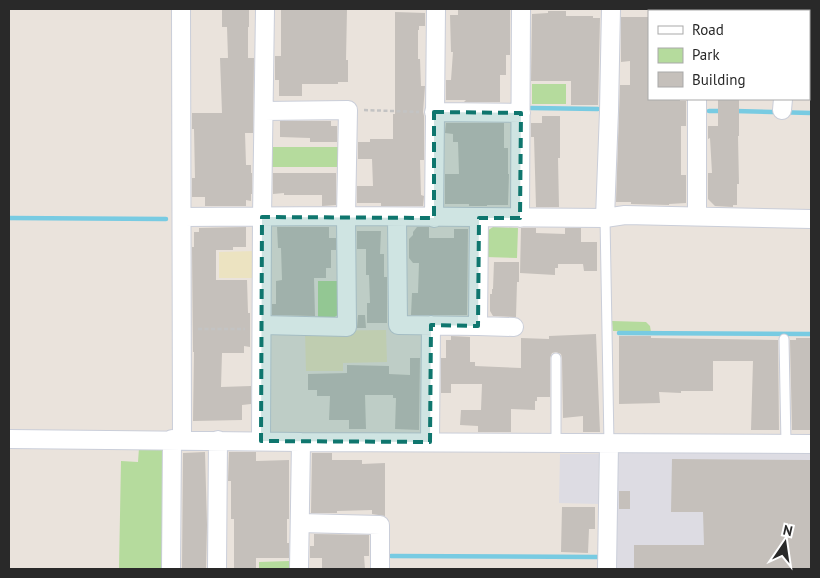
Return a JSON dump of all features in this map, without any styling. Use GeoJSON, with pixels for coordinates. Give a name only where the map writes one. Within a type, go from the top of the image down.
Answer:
{"type":"FeatureCollection","features":[{"type":"Feature","properties":{"kind":"street"},"geometry":{"type":"LineString","coordinates":[[171,569],[182,329],[181,9]]}},
{"type":"Feature","properties":{"kind":"street"},"geometry":{"type":"LineString","coordinates":[[261,441],[262,217],[266,9]]}},
{"type":"Feature","properties":{"kind":"street"},"geometry":{"type":"LineString","coordinates":[[434,218],[436,9]]}},
{"type":"Feature","properties":{"kind":"street"},"geometry":{"type":"LineString","coordinates":[[520,218],[521,9]]}},
{"type":"Feature","properties":{"kind":"street"},"geometry":{"type":"LineString","coordinates":[[606,218],[610,9]]}},
{"type":"Feature","properties":{"kind":"street"},"geometry":{"type":"LineString","coordinates":[[697,100],[697,216]]}},
{"type":"Feature","properties":{"kind":"street"},"geometry":{"type":"LineString","coordinates":[[263,327],[347,327],[346,216],[348,110],[264,111]]}},
{"type":"Feature","properties":{"kind":"street"},"geometry":{"type":"LineString","coordinates":[[434,112],[520,113]]}},
{"type":"Feature","properties":{"kind":"street"},"geometry":{"type":"LineString","coordinates":[[182,217],[606,218],[625,215],[811,219]]}},
{"type":"Feature","properties":{"kind":"street"},"geometry":{"type":"LineString","coordinates":[[397,217],[398,325],[514,327]]}},
{"type":"Feature","properties":{"kind":"street"},"geometry":{"type":"LineString","coordinates":[[478,326],[479,218]]}},
{"type":"Feature","properties":{"kind":"street"},"geometry":{"type":"LineString","coordinates":[[430,442],[431,325]]}},
{"type":"Feature","properties":{"kind":"street"},"geometry":{"type":"LineString","coordinates":[[9,439],[811,444]]}},
{"type":"Feature","properties":{"kind":"street"},"geometry":{"type":"LineString","coordinates":[[217,569],[218,440]]}},
{"type":"Feature","properties":{"kind":"street"},"geometry":{"type":"LineString","coordinates":[[299,569],[301,442]]}},
{"type":"Feature","properties":{"kind":"street"},"geometry":{"type":"LineString","coordinates":[[607,569],[609,444]]}},
{"type":"Feature","properties":{"kind":"street"},"geometry":{"type":"LineString","coordinates":[[300,523],[380,525],[380,569]]}},
{"type":"Feature","properties":{"kind":"lane"},"geometry":{"type":"LineString","coordinates":[[606,218],[609,444]]}},
{"type":"Feature","properties":{"kind":"lane"},"geometry":{"type":"LineString","coordinates":[[784,339],[786,444]]}},
{"type":"Feature","properties":{"kind":"lane"},"geometry":{"type":"LineString","coordinates":[[556,358],[556,443]]}},
{"type":"Feature","properties":{"kind":"path"},"geometry":{"type":"LineString","coordinates":[[348,110],[434,112]]}},
{"type":"Feature","properties":{"kind":"path"},"geometry":{"type":"LineString","coordinates":[[182,329],[263,327]]}},
{"type":"Feature","properties":{"kind":"highlighted area"},"geometry":{"type":"Polygon","coordinates":[[[434,112],[521,113],[520,218],[479,218],[478,326],[431,325],[430,442],[261,441],[262,217],[434,218],[434,112]]]}},
{"type":"Feature","properties":{"kind":"shaded area"},"geometry":{"type":"Polygon","coordinates":[[[615,453],[811,453],[811,569],[614,569],[615,453]]]}},
{"type":"Feature","properties":{"kind":"shaded area"},"geometry":{"type":"Polygon","coordinates":[[[560,454],[599,454],[598,504],[559,503],[560,454]]]}},
{"type":"Feature","properties":{"kind":"green space"},"geometry":{"type":"Polygon","coordinates":[[[532,84],[566,84],[566,104],[532,104],[532,84]]]}},
{"type":"Feature","properties":{"kind":"green space"},"geometry":{"type":"Polygon","coordinates":[[[271,147],[338,147],[338,167],[271,167],[271,147]]]}},
{"type":"Feature","properties":{"kind":"green space"},"geometry":{"type":"Polygon","coordinates":[[[493,227],[518,228],[517,258],[486,257],[487,231],[493,227]]]}},
{"type":"Feature","properties":{"kind":"green space"},"geometry":{"type":"Polygon","coordinates":[[[318,281],[339,281],[339,314],[332,319],[318,319],[318,281]]]}},
{"type":"Feature","properties":{"kind":"green space"},"geometry":{"type":"Polygon","coordinates":[[[612,321],[646,322],[650,326],[651,332],[613,331],[612,321]]]}},
{"type":"Feature","properties":{"kind":"green space"},"geometry":{"type":"Polygon","coordinates":[[[139,448],[164,448],[165,569],[119,569],[121,461],[138,462],[139,448]]]}},
{"type":"Feature","properties":{"kind":"green space"},"geometry":{"type":"Polygon","coordinates":[[[289,561],[289,569],[259,569],[259,562],[289,561]]]}},
{"type":"Feature","properties":{"kind":"sand"},"geometry":{"type":"Polygon","coordinates":[[[255,251],[255,278],[219,278],[219,252],[255,251]]]}},
{"type":"Feature","properties":{"kind":"sand"},"geometry":{"type":"Polygon","coordinates":[[[386,330],[387,362],[343,363],[343,371],[306,371],[305,331],[386,330]]]}},
{"type":"Feature","properties":{"kind":"building"},"geometry":{"type":"Polygon","coordinates":[[[222,9],[249,9],[248,58],[254,58],[253,133],[245,133],[246,165],[251,165],[252,173],[251,201],[246,200],[246,206],[205,206],[205,197],[192,197],[192,178],[195,178],[192,113],[222,113],[220,58],[228,58],[227,27],[222,27],[222,9]]]}},
{"type":"Feature","properties":{"kind":"building"},"geometry":{"type":"Polygon","coordinates":[[[347,9],[346,60],[348,60],[348,82],[338,82],[338,84],[302,84],[302,96],[279,96],[279,80],[275,80],[275,56],[281,56],[281,10],[347,9]]]}},
{"type":"Feature","properties":{"kind":"building"},"geometry":{"type":"Polygon","coordinates":[[[510,9],[510,55],[506,55],[506,75],[500,75],[500,102],[446,100],[446,80],[451,80],[453,52],[451,52],[450,15],[458,15],[458,10],[510,9]]]}},
{"type":"Feature","properties":{"kind":"building"},"geometry":{"type":"Polygon","coordinates":[[[548,11],[566,11],[566,16],[593,16],[593,18],[600,18],[598,105],[571,105],[571,81],[531,81],[532,14],[548,13],[548,11]]]}},
{"type":"Feature","properties":{"kind":"building"},"geometry":{"type":"Polygon","coordinates":[[[395,12],[425,13],[425,26],[419,26],[418,30],[418,59],[420,59],[421,86],[425,86],[423,112],[424,160],[420,160],[421,195],[424,196],[423,206],[381,206],[381,203],[357,203],[357,186],[373,186],[372,159],[358,159],[358,142],[370,142],[370,139],[393,139],[393,114],[395,114],[395,12]]]}},
{"type":"Feature","properties":{"kind":"building"},"geometry":{"type":"Polygon","coordinates":[[[621,17],[648,17],[648,100],[686,101],[686,126],[681,126],[681,175],[686,175],[686,203],[669,205],[616,202],[620,85],[630,85],[630,61],[621,62],[621,17]]]}},
{"type":"Feature","properties":{"kind":"building"},"geometry":{"type":"Polygon","coordinates":[[[718,100],[739,100],[739,184],[737,184],[737,205],[733,205],[733,207],[715,206],[708,199],[708,173],[712,173],[708,126],[718,126],[718,100]]]}},
{"type":"Feature","properties":{"kind":"building"},"geometry":{"type":"Polygon","coordinates":[[[542,116],[560,116],[560,158],[558,158],[559,207],[536,207],[534,137],[531,137],[531,123],[542,123],[542,116]]]}},
{"type":"Feature","properties":{"kind":"building"},"geometry":{"type":"Polygon","coordinates":[[[280,121],[331,121],[331,126],[337,126],[337,142],[310,142],[310,138],[280,137],[280,121]]]}},
{"type":"Feature","properties":{"kind":"building"},"geometry":{"type":"Polygon","coordinates":[[[446,123],[504,123],[504,148],[508,148],[508,205],[469,206],[469,204],[445,204],[445,174],[459,174],[458,142],[453,142],[453,134],[445,133],[446,123]]]}},
{"type":"Feature","properties":{"kind":"building"},"geometry":{"type":"Polygon","coordinates":[[[273,173],[336,173],[336,205],[322,206],[322,195],[273,194],[273,173]]]}},
{"type":"Feature","properties":{"kind":"building"},"geometry":{"type":"Polygon","coordinates":[[[246,227],[246,247],[233,247],[233,250],[216,250],[216,280],[247,280],[248,313],[250,313],[250,347],[244,346],[244,353],[222,353],[221,387],[251,386],[251,404],[242,405],[242,420],[193,421],[192,247],[194,247],[194,232],[199,232],[199,228],[246,227]]]}},
{"type":"Feature","properties":{"kind":"building"},"geometry":{"type":"Polygon","coordinates":[[[277,227],[329,227],[329,238],[336,238],[336,250],[331,250],[331,268],[326,268],[326,278],[314,278],[315,316],[272,315],[272,304],[276,304],[276,281],[282,280],[281,248],[278,248],[277,227]]]}},
{"type":"Feature","properties":{"kind":"building"},"geometry":{"type":"Polygon","coordinates":[[[417,227],[429,227],[429,238],[454,238],[454,229],[468,229],[467,315],[411,315],[412,293],[418,293],[419,263],[413,263],[409,258],[409,239],[417,227]]]}},
{"type":"Feature","properties":{"kind":"building"},"geometry":{"type":"Polygon","coordinates":[[[521,228],[536,228],[536,233],[565,234],[565,228],[581,228],[581,242],[597,242],[597,271],[584,271],[583,264],[558,264],[558,268],[555,268],[555,275],[520,273],[521,228]]]}},
{"type":"Feature","properties":{"kind":"building"},"geometry":{"type":"Polygon","coordinates":[[[357,231],[381,231],[380,254],[384,254],[384,277],[387,277],[387,323],[367,323],[367,303],[370,303],[369,275],[366,275],[366,249],[357,249],[357,231]]]}},
{"type":"Feature","properties":{"kind":"building"},"geometry":{"type":"Polygon","coordinates":[[[494,262],[519,262],[516,317],[493,316],[490,311],[494,262]]]}},
{"type":"Feature","properties":{"kind":"building"},"geometry":{"type":"Polygon","coordinates":[[[358,315],[365,315],[366,328],[357,328],[358,315]]]}},
{"type":"Feature","properties":{"kind":"building"},"geometry":{"type":"Polygon","coordinates":[[[596,334],[600,432],[583,432],[583,416],[563,418],[562,358],[561,354],[556,352],[552,353],[550,358],[550,397],[537,397],[535,410],[511,409],[511,432],[478,432],[478,426],[460,425],[461,410],[481,410],[482,384],[451,384],[451,393],[441,393],[441,358],[446,358],[446,340],[451,340],[451,336],[470,337],[470,362],[475,362],[475,366],[521,368],[521,338],[549,339],[549,336],[596,334]]]}},
{"type":"Feature","properties":{"kind":"building"},"geometry":{"type":"Polygon","coordinates":[[[619,336],[778,340],[779,430],[751,430],[753,361],[713,361],[713,391],[659,392],[660,403],[619,404],[619,336]]]}},
{"type":"Feature","properties":{"kind":"building"},"geometry":{"type":"Polygon","coordinates":[[[796,338],[811,338],[811,430],[792,430],[790,340],[796,340],[796,338]]]}},
{"type":"Feature","properties":{"kind":"building"},"geometry":{"type":"Polygon","coordinates":[[[410,358],[420,358],[419,430],[395,429],[396,398],[393,398],[393,395],[365,395],[366,429],[349,429],[349,420],[329,420],[330,396],[317,396],[317,390],[308,390],[308,374],[347,373],[347,365],[389,366],[389,374],[410,375],[410,358]]]}},
{"type":"Feature","properties":{"kind":"building"},"geometry":{"type":"Polygon","coordinates":[[[205,452],[206,568],[182,569],[183,453],[205,452]]]}},
{"type":"Feature","properties":{"kind":"building"},"geometry":{"type":"Polygon","coordinates":[[[229,452],[256,452],[256,461],[289,460],[287,543],[289,543],[289,558],[256,558],[256,569],[234,569],[234,519],[231,519],[231,481],[228,481],[229,452]]]}},
{"type":"Feature","properties":{"kind":"building"},"geometry":{"type":"Polygon","coordinates":[[[312,453],[332,453],[332,460],[362,460],[362,464],[385,463],[385,516],[372,514],[372,510],[311,513],[312,453]]]}},
{"type":"Feature","properties":{"kind":"building"},"geometry":{"type":"Polygon","coordinates":[[[672,459],[811,460],[811,569],[634,569],[634,545],[704,545],[703,512],[671,512],[672,459]]]}},
{"type":"Feature","properties":{"kind":"building"},"geometry":{"type":"Polygon","coordinates":[[[619,491],[630,491],[630,509],[619,509],[619,491]]]}},
{"type":"Feature","properties":{"kind":"building"},"geometry":{"type":"Polygon","coordinates":[[[562,507],[595,507],[595,529],[589,529],[588,553],[561,552],[562,507]]]}},
{"type":"Feature","properties":{"kind":"building"},"geometry":{"type":"Polygon","coordinates":[[[314,534],[369,535],[369,556],[364,556],[365,569],[322,569],[322,558],[310,558],[310,546],[314,546],[314,534]]]}},
{"type":"Feature","properties":{"kind":"waterway"},"geometry":{"type":"LineString","coordinates":[[531,108],[598,109]]}},
{"type":"Feature","properties":{"kind":"waterway"},"geometry":{"type":"LineString","coordinates":[[709,111],[722,111]]}},
{"type":"Feature","properties":{"kind":"waterway"},"geometry":{"type":"LineString","coordinates":[[735,111],[811,113]]}},
{"type":"Feature","properties":{"kind":"waterway"},"geometry":{"type":"LineString","coordinates":[[9,218],[166,219]]}},
{"type":"Feature","properties":{"kind":"waterway"},"geometry":{"type":"LineString","coordinates":[[619,333],[811,334]]}},
{"type":"Feature","properties":{"kind":"waterway"},"geometry":{"type":"LineString","coordinates":[[391,556],[597,557]]}}]}
